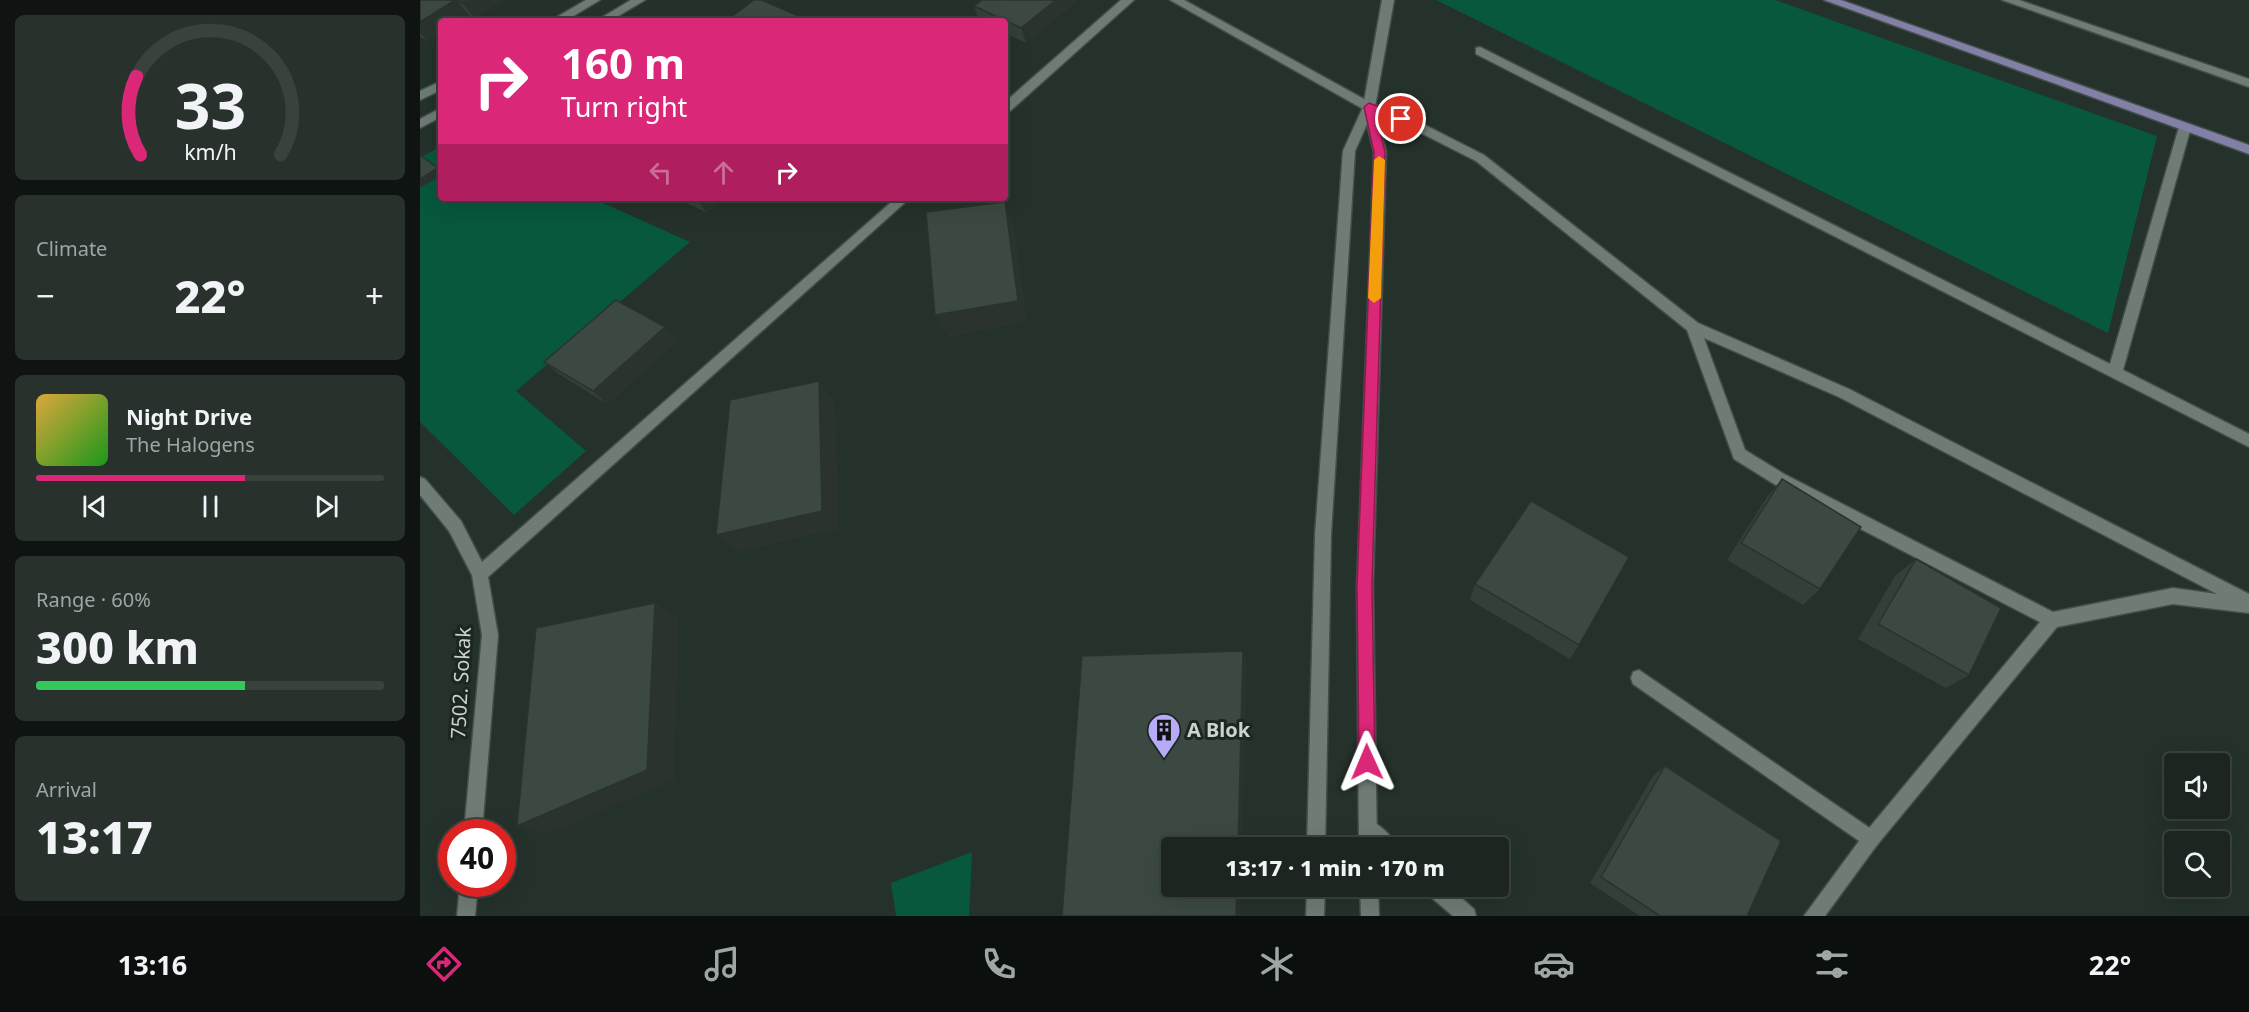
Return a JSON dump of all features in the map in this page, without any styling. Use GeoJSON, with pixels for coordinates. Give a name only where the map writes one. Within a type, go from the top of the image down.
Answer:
{"type":"FeatureCollection","features":[{"type":"Feature","properties":{"kind":"main road"},"geometry":{"type":"LineString","coordinates":[[1830,0],[2249,150]]}},
{"type":"Feature","properties":{"kind":"street"},"geometry":{"type":"LineString","coordinates":[[561,18],[594,0]]}},
{"type":"Feature","properties":{"kind":"street"},"geometry":{"type":"LineString","coordinates":[[607,18],[639,0]]}},
{"type":"Feature","properties":{"kind":"street"},"geometry":{"type":"LineString","coordinates":[[1008,106],[1128,0]]}},
{"type":"Feature","properties":{"kind":"street"},"geometry":{"type":"LineString","coordinates":[[1176,0],[1369,107],[1417,126],[1480,158],[1693,327],[1844,393],[2249,604]]}},
{"type":"Feature","properties":{"kind":"street"},"geometry":{"type":"LineString","coordinates":[[1316,837],[1323,535],[1349,151],[1369,107],[1388,0]]}},
{"type":"Feature","properties":{"kind":"street"},"geometry":{"type":"LineString","coordinates":[[2008,0],[2249,83]]}},
{"type":"Feature","properties":{"kind":"street"},"geometry":{"type":"LineString","coordinates":[[1479,51],[2249,441]]}},
{"type":"Feature","properties":{"kind":"street"},"geometry":{"type":"LineString","coordinates":[[420,96],[438,87]]}},
{"type":"Feature","properties":{"kind":"street"},"geometry":{"type":"LineString","coordinates":[[1368,837],[1365,585],[1380,152],[1369,107]]}},
{"type":"Feature","properties":{"kind":"street"},"geometry":{"type":"LineString","coordinates":[[420,124],[438,114]]}},
{"type":"Feature","properties":{"kind":"street"},"geometry":{"type":"LineString","coordinates":[[2115,373],[2185,127]]}},
{"type":"Feature","properties":{"kind":"street"},"geometry":{"type":"LineString","coordinates":[[480,574],[901,201]]}},
{"type":"Feature","properties":{"kind":"street"},"geometry":{"type":"LineString","coordinates":[[1693,327],[1739,454],[1779,479],[2052,620],[2173,596],[2249,604]]}},
{"type":"Feature","properties":{"kind":"street","name":"7502. Sokak"},"geometry":{"type":"LineString","coordinates":[[420,484],[455,526],[480,574],[490,635],[474,819]]}},
{"type":"Feature","properties":{"kind":"street"},"geometry":{"type":"LineString","coordinates":[[1813,916],[1871,839],[2052,620]]}},
{"type":"Feature","properties":{"kind":"street"},"geometry":{"type":"LineString","coordinates":[[1639,678],[1871,839]]}},
{"type":"Feature","properties":{"kind":"street"},"geometry":{"type":"LineString","coordinates":[[1368,828],[1377,837]]}},
{"type":"Feature","properties":{"kind":"street"},"geometry":{"type":"LineString","coordinates":[[466,916],[468,897]]}},
{"type":"Feature","properties":{"kind":"street"},"geometry":{"type":"LineString","coordinates":[[1315,916],[1316,897]]}},
{"type":"Feature","properties":{"kind":"street"},"geometry":{"type":"LineString","coordinates":[[1370,897],[1370,916]]}},
{"type":"Feature","properties":{"kind":"street"},"geometry":{"type":"LineString","coordinates":[[1445,897],[1467,916]]}},
{"type":"Feature","properties":{"kind":"green space"},"geometry":{"type":"Polygon","coordinates":[[[1436,0],[1775,0],[2157,136],[2108,333],[1436,0]]]}},
{"type":"Feature","properties":{"kind":"green space"},"geometry":{"type":"Polygon","coordinates":[[[438,148],[438,201],[599,201],[690,242],[516,391],[586,451],[514,515],[420,422],[420,158],[438,148]]]}},
{"type":"Feature","properties":{"kind":"green space"},"geometry":{"type":"Polygon","coordinates":[[[972,852],[969,916],[896,916],[891,883],[972,852]]]}},
{"type":"Feature","properties":{"kind":"building"},"geometry":{"type":"Polygon","coordinates":[[[420,0],[455,0],[420,22],[420,0]]]}},
{"type":"Feature","properties":{"kind":"building"},"geometry":{"type":"Polygon","coordinates":[[[754,0],[761,0],[803,18],[730,18],[754,0]]]}},
{"type":"Feature","properties":{"kind":"building"},"geometry":{"type":"Polygon","coordinates":[[[982,0],[1056,0],[1021,28],[1008,22],[1008,18],[1000,18],[974,6],[982,0]]]}},
{"type":"Feature","properties":{"kind":"building"},"geometry":{"type":"Polygon","coordinates":[[[420,155],[438,168],[420,179],[420,155]]]}},
{"type":"Feature","properties":{"kind":"building"},"geometry":{"type":"Polygon","coordinates":[[[1005,202],[1018,301],[935,315],[926,212],[1005,202]]]}},
{"type":"Feature","properties":{"kind":"building"},"geometry":{"type":"Polygon","coordinates":[[[616,300],[665,327],[593,391],[544,362],[616,300]]]}},
{"type":"Feature","properties":{"kind":"building"},"geometry":{"type":"Polygon","coordinates":[[[819,381],[822,511],[716,535],[730,400],[819,381]]]}},
{"type":"Feature","properties":{"kind":"building"},"geometry":{"type":"Polygon","coordinates":[[[1782,479],[1861,527],[1820,589],[1741,543],[1782,479]]]}},
{"type":"Feature","properties":{"kind":"building"},"geometry":{"type":"Polygon","coordinates":[[[1531,501],[1629,557],[1579,645],[1475,584],[1531,501]]]}},
{"type":"Feature","properties":{"kind":"building"},"geometry":{"type":"Polygon","coordinates":[[[1916,559],[2001,608],[1969,675],[1878,624],[1916,559]]]}},
{"type":"Feature","properties":{"kind":"building"},"geometry":{"type":"Polygon","coordinates":[[[655,603],[647,770],[517,826],[536,628],[655,603]]]}},
{"type":"Feature","properties":{"kind":"building","name":"A Blok"},"geometry":{"type":"Polygon","coordinates":[[[1243,651],[1238,837],[1161,837],[1161,897],[1237,897],[1236,916],[1062,916],[1082,656],[1243,651]]]}},
{"type":"Feature","properties":{"kind":"building"},"geometry":{"type":"Polygon","coordinates":[[[1665,766],[1781,841],[1747,916],[1660,916],[1601,877],[1665,766]]]}},
{"type":"Feature","properties":{"kind":"slow traffic"},"geometry":{"type":"LineString","coordinates":[[1374,298],[1379,160]]}},
{"type":"Feature","properties":{"kind":"place","name":"A Blok"},"geometry":{"type":"Point","coordinates":[1164,759]}},
{"type":"Feature","properties":{"kind":"route"},"geometry":{"type":"LineString","coordinates":[[1367,762],[1365,585],[1380,152],[1369,107],[1401,119]]}}]}
